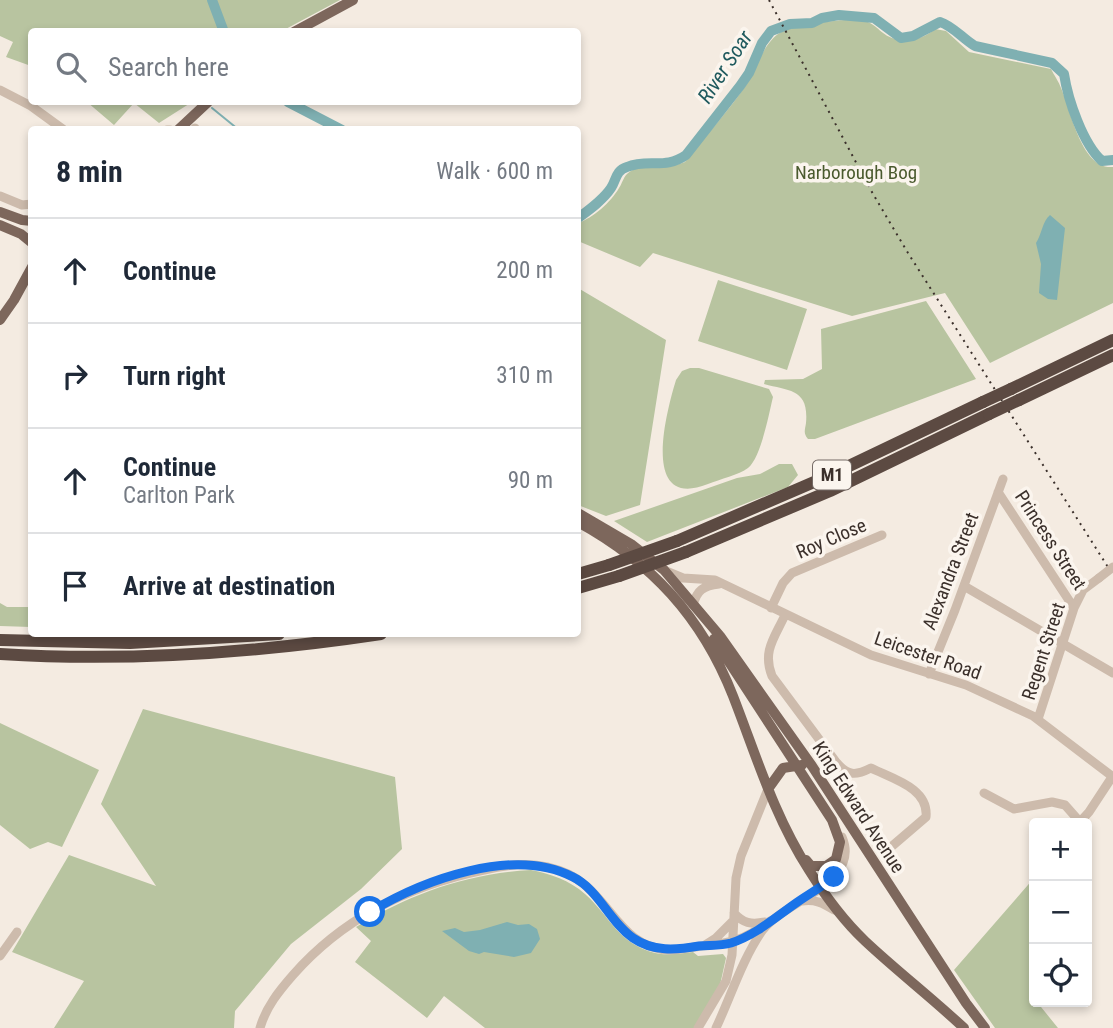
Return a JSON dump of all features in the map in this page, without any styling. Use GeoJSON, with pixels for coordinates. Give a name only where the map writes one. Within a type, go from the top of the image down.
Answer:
{"type":"FeatureCollection","features":[{"type":"Feature","properties":{"kind":"highway","name":"M1"},"geometry":{"type":"LineString","coordinates":[[581,587],[619,576],[682,547],[818,496],[986,408],[1011,389],[1113,340]]}},
{"type":"Feature","properties":{"kind":"highway","name":"M1"},"geometry":{"type":"LineString","coordinates":[[986,408],[1020,400],[1113,355]]}},
{"type":"Feature","properties":{"kind":"highway","name":"M1"},"geometry":{"type":"LineString","coordinates":[[581,573],[682,547]]}},
{"type":"Feature","properties":{"kind":"highway"},"geometry":{"type":"LineString","coordinates":[[0,640],[130,643],[229,637]]}},
{"type":"Feature","properties":{"kind":"highway"},"geometry":{"type":"LineString","coordinates":[[0,654],[82,657],[192,654],[357,637]]}},
{"type":"Feature","properties":{"kind":"main road"},"geometry":{"type":"LineString","coordinates":[[301,28],[353,0]]}},
{"type":"Feature","properties":{"kind":"main road"},"geometry":{"type":"LineString","coordinates":[[182,126],[205,105]]}},
{"type":"Feature","properties":{"kind":"main road"},"geometry":{"type":"LineString","coordinates":[[0,212],[28,220]]}},
{"type":"Feature","properties":{"kind":"main road"},"geometry":{"type":"LineString","coordinates":[[0,225],[28,240]]}},
{"type":"Feature","properties":{"kind":"main road"},"geometry":{"type":"LineString","coordinates":[[0,320],[28,274]]}},
{"type":"Feature","properties":{"kind":"main road"},"geometry":{"type":"LineString","coordinates":[[14,300],[28,289]]}},
{"type":"Feature","properties":{"kind":"main road"},"geometry":{"type":"LineString","coordinates":[[581,515],[653,573],[694,622],[732,694],[768,789],[800,854],[821,888],[863,939],[964,1028]]}},
{"type":"Feature","properties":{"kind":"main road"},"geometry":{"type":"LineString","coordinates":[[581,523],[604,533]]}},
{"type":"Feature","properties":{"kind":"main road","name":"King Edward Avenue"},"geometry":{"type":"LineString","coordinates":[[604,533],[664,570],[720,636],[812,766],[985,1028]]}},
{"type":"Feature","properties":{"kind":"main road","name":"King Edward Avenue"},"geometry":{"type":"LineString","coordinates":[[695,607],[832,820],[840,842],[836,859],[826,866],[811,866],[800,854]]}},
{"type":"Feature","properties":{"kind":"main road"},"geometry":{"type":"LineString","coordinates":[[768,789],[778,771],[786,766],[812,766]]}},
{"type":"Feature","properties":{"kind":"street"},"geometry":{"type":"LineString","coordinates":[[0,90],[28,104]]}},
{"type":"Feature","properties":{"kind":"street"},"geometry":{"type":"LineString","coordinates":[[29,105],[58,126]]}},
{"type":"Feature","properties":{"kind":"street"},"geometry":{"type":"LineString","coordinates":[[0,196],[22,205],[28,204]]}},
{"type":"Feature","properties":{"kind":"street","name":"Alexandra Street"},"geometry":{"type":"LineString","coordinates":[[929,674],[1003,479]]}},
{"type":"Feature","properties":{"kind":"street","name":"Princess Street"},"geometry":{"type":"LineString","coordinates":[[998,492],[1074,608]]}},
{"type":"Feature","properties":{"kind":"street","name":"Roy Close"},"geometry":{"type":"LineString","coordinates":[[771,608],[783,583],[792,573],[882,535]]}},
{"type":"Feature","properties":{"kind":"street","name":"Regent Street"},"geometry":{"type":"LineString","coordinates":[[1038,719],[1074,608],[1083,590],[1113,567]]}},
{"type":"Feature","properties":{"kind":"street","name":"Leicester Road"},"geometry":{"type":"LineString","coordinates":[[664,570],[683,578],[709,578],[871,655],[966,685],[1038,719],[1113,777]]}},
{"type":"Feature","properties":{"kind":"street"},"geometry":{"type":"LineString","coordinates":[[695,607],[696,594],[710,584],[720,583]]}},
{"type":"Feature","properties":{"kind":"street"},"geometry":{"type":"LineString","coordinates":[[964,586],[1113,673]]}},
{"type":"Feature","properties":{"kind":"street"},"geometry":{"type":"LineString","coordinates":[[785,615],[769,651],[767,664],[772,676],[820,741],[846,773],[856,776],[871,768],[921,795],[927,807],[926,817],[891,847]]}},
{"type":"Feature","properties":{"kind":"street"},"geometry":{"type":"LineString","coordinates":[[1083,818],[1113,777]]}},
{"type":"Feature","properties":{"kind":"street"},"geometry":{"type":"LineString","coordinates":[[698,1028],[726,981],[732,942],[736,878],[741,856],[768,789]]}},
{"type":"Feature","properties":{"kind":"street"},"geometry":{"type":"LineString","coordinates":[[984,793],[1014,809],[1052,802],[1065,805],[1075,818]]}},
{"type":"Feature","properties":{"kind":"street"},"geometry":{"type":"LineString","coordinates":[[260,1028],[269,1004],[281,989],[319,949],[349,925],[383,904],[413,890],[462,874],[498,867],[534,864],[575,878],[587,886],[625,932],[640,942],[669,950],[732,942],[757,931],[821,888],[839,872],[845,861],[844,840],[832,820]]}},
{"type":"Feature","properties":{"kind":"street"},"geometry":{"type":"LineString","coordinates":[[799,901],[824,903],[847,919]]}},
{"type":"Feature","properties":{"kind":"street"},"geometry":{"type":"LineString","coordinates":[[733,918],[756,924],[770,921]]}},
{"type":"Feature","properties":{"kind":"street"},"geometry":{"type":"LineString","coordinates":[[703,946],[716,939],[733,918]]}},
{"type":"Feature","properties":{"kind":"street"},"geometry":{"type":"LineString","coordinates":[[716,1028],[750,953],[770,921]]}},
{"type":"Feature","properties":{"kind":"street"},"geometry":{"type":"LineString","coordinates":[[0,956],[18,932]]}},
{"type":"Feature","properties":{"kind":"green space"},"geometry":{"type":"Polygon","coordinates":[[[0,0],[340,0],[288,28],[28,28],[28,65],[6,57],[13,42],[0,36],[0,0]]]}},
{"type":"Feature","properties":{"kind":"green space","name":"Narborough Bog"},"geometry":{"type":"Polygon","coordinates":[[[858,19],[870,23],[897,40],[915,39],[935,29],[946,31],[969,52],[1051,69],[1085,149],[1102,165],[1113,167],[1113,303],[990,363],[945,293],[852,316],[653,253],[640,267],[581,242],[581,222],[606,204],[627,174],[639,168],[685,162],[739,95],[772,39],[785,31],[858,19]]]}},
{"type":"Feature","properties":{"kind":"green space"},"geometry":{"type":"Polygon","coordinates":[[[91,105],[132,105],[114,125],[91,105]]]}},
{"type":"Feature","properties":{"kind":"green space"},"geometry":{"type":"Polygon","coordinates":[[[136,105],[187,105],[159,123],[136,105]]]}},
{"type":"Feature","properties":{"kind":"green space"},"geometry":{"type":"Polygon","coordinates":[[[718,280],[807,309],[787,370],[698,341],[718,280]]]}},
{"type":"Feature","properties":{"kind":"green space"},"geometry":{"type":"Polygon","coordinates":[[[581,290],[666,340],[640,505],[606,516],[581,506],[581,290]]]}},
{"type":"Feature","properties":{"kind":"green space"},"geometry":{"type":"Polygon","coordinates":[[[926,301],[976,379],[815,439],[808,439],[805,435],[806,412],[801,398],[790,390],[764,384],[765,380],[803,379],[822,369],[821,329],[926,301]]]}},
{"type":"Feature","properties":{"kind":"green space"},"geometry":{"type":"Polygon","coordinates":[[[699,368],[769,389],[773,397],[761,445],[753,463],[735,475],[687,489],[673,484],[665,472],[663,454],[667,414],[676,380],[682,371],[699,368]]]}},
{"type":"Feature","properties":{"kind":"green space"},"geometry":{"type":"Polygon","coordinates":[[[779,464],[792,464],[798,475],[788,487],[647,542],[614,521],[737,478],[760,474],[779,464]]]}},
{"type":"Feature","properties":{"kind":"green space"},"geometry":{"type":"Polygon","coordinates":[[[0,603],[7,607],[28,607],[28,627],[0,626],[0,603]]]}},
{"type":"Feature","properties":{"kind":"green space"},"geometry":{"type":"Polygon","coordinates":[[[143,709],[395,777],[402,849],[361,889],[291,944],[235,1011],[234,1028],[54,1028],[84,981],[12,952],[69,855],[156,886],[101,804],[143,709]]]}},
{"type":"Feature","properties":{"kind":"green space"},"geometry":{"type":"Polygon","coordinates":[[[0,723],[99,770],[62,847],[48,842],[30,849],[0,825],[0,723]]]}},
{"type":"Feature","properties":{"kind":"green space"},"geometry":{"type":"Polygon","coordinates":[[[531,870],[560,878],[579,889],[623,936],[642,949],[664,954],[723,954],[726,958],[720,985],[695,1028],[485,1028],[444,996],[427,1018],[355,962],[371,941],[356,927],[376,915],[440,887],[485,876],[531,870]]]}},
{"type":"Feature","properties":{"kind":"green space"},"geometry":{"type":"Polygon","coordinates":[[[1029,884],[1029,1007],[1041,1007],[1058,1028],[995,1028],[954,970],[1029,884]]]}},
{"type":"Feature","properties":{"kind":"water"},"geometry":{"type":"Polygon","coordinates":[[[1050,215],[1065,228],[1057,300],[1048,299],[1039,293],[1041,264],[1036,243],[1050,215]]]}},
{"type":"Feature","properties":{"kind":"water"},"geometry":{"type":"Polygon","coordinates":[[[507,922],[529,924],[537,929],[540,939],[531,953],[514,957],[484,952],[479,954],[469,951],[442,931],[455,928],[464,932],[480,930],[507,922]]]}},
{"type":"Feature","properties":{"kind":"waterway","name":"River Soar"},"geometry":{"type":"LineString","coordinates":[[212,0],[222,28]]}},
{"type":"Feature","properties":{"kind":"waterway","name":"River Soar"},"geometry":{"type":"LineString","coordinates":[[581,216],[604,197],[623,169],[642,163],[671,162],[686,155],[749,73],[762,43],[771,31],[790,24],[812,23],[839,15],[874,18],[901,38],[913,36],[940,22],[975,46],[1052,63],[1064,74],[1073,108],[1089,144],[1102,161],[1113,160]]}},
{"type":"Feature","properties":{"kind":"waterway","name":"River Soar"},"geometry":{"type":"LineString","coordinates":[[294,105],[334,126]]}},
{"type":"Feature","properties":{"kind":"waterway"},"geometry":{"type":"LineString","coordinates":[[212,108],[234,126]]}},
{"type":"Feature","properties":{"kind":"railway"},"geometry":{"type":"LineString","coordinates":[[769,0],[873,194],[908,253],[1113,575]]}},
{"type":"Feature","properties":{"kind":"route"},"geometry":{"type":"LineString","coordinates":[[370,912],[413,890],[438,881],[498,867],[534,864],[551,868],[587,886],[625,932],[640,942],[669,950],[685,949],[715,946],[743,938],[834,877]]}}]}
